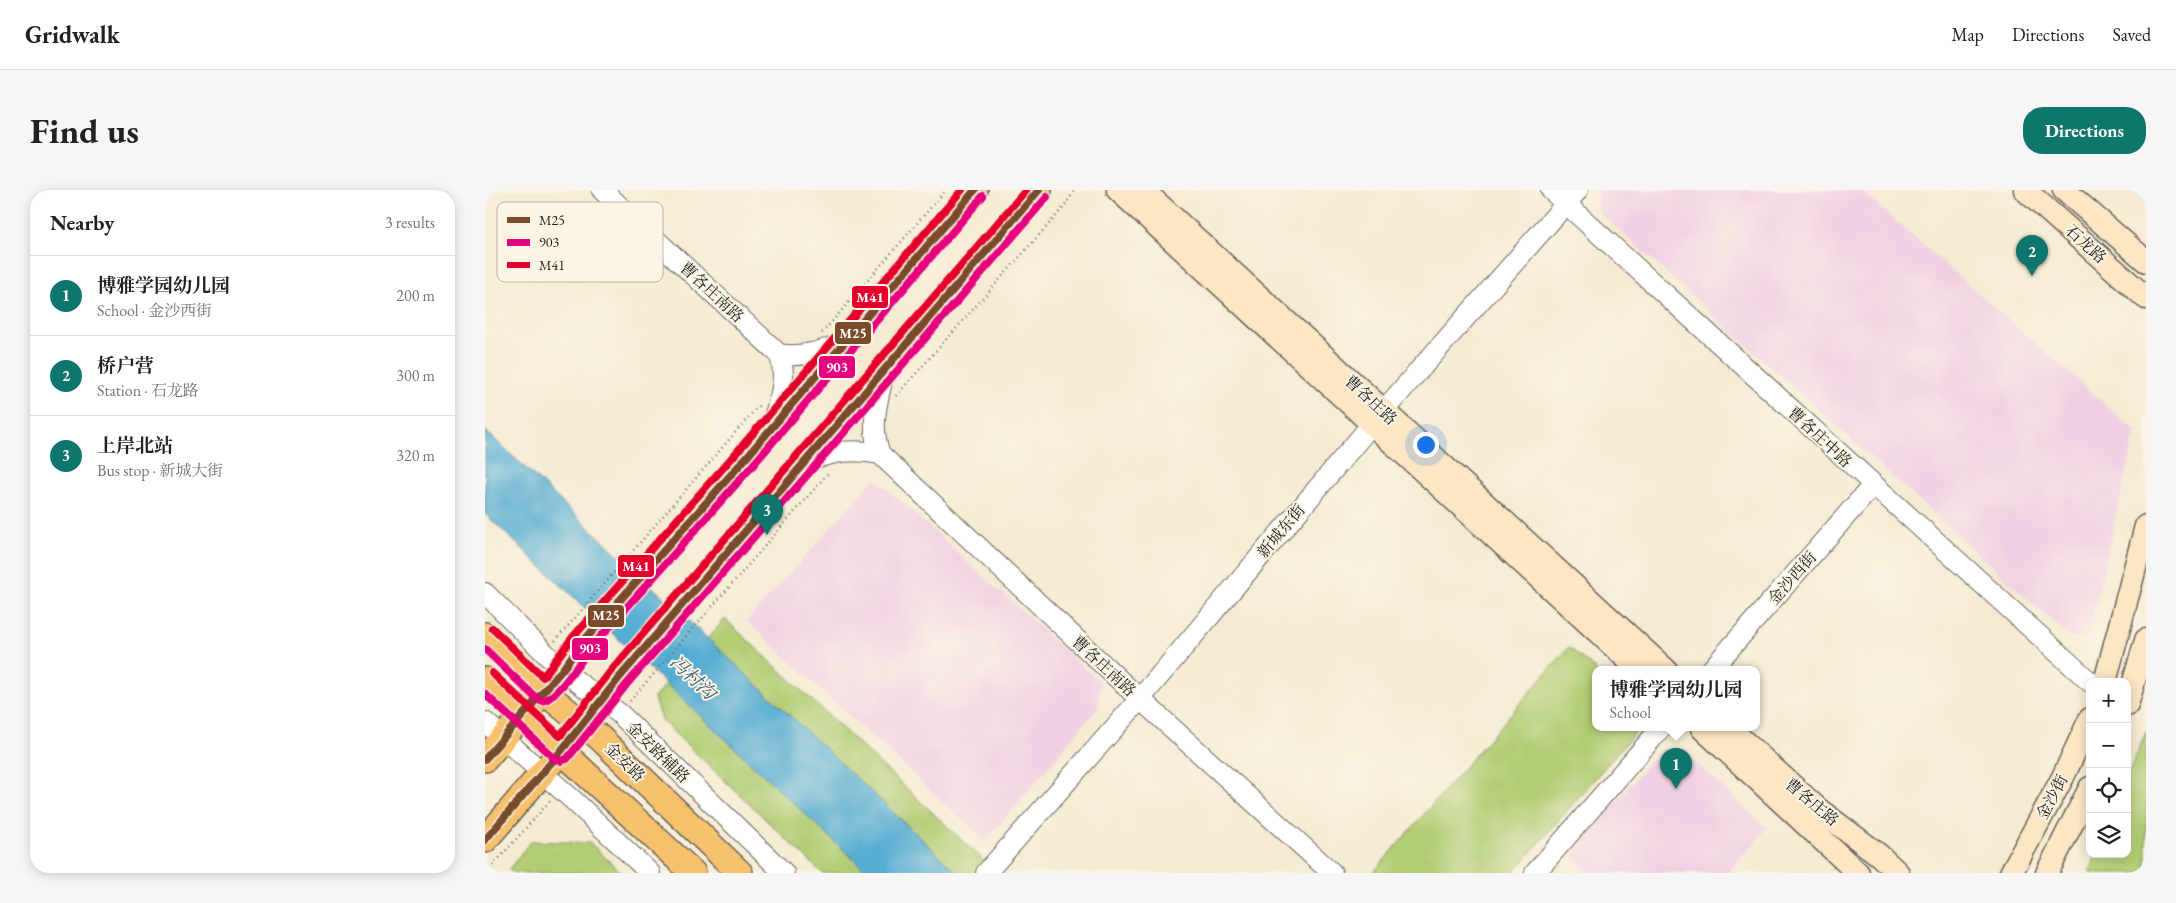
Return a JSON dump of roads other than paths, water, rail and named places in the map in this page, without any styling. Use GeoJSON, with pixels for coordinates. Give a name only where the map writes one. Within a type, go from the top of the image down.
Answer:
{"type":"FeatureCollection","features":[{"type":"Feature","properties":{"kind":"main road"},"geometry":{"type":"LineString","coordinates":[[485,759],[494,730],[522,716],[563,670],[573,636],[642,556],[770,430],[975,190]]}},
{"type":"Feature","properties":{"kind":"main road"},"geometry":{"type":"LineString","coordinates":[[485,840],[603,701],[627,686],[696,607],[809,460],[1039,190]]}},
{"type":"Feature","properties":{"kind":"main road","name":"曹各庄路"},"geometry":{"type":"LineString","coordinates":[[1118,190],[1661,666]]}},
{"type":"Feature","properties":{"kind":"main road","name":"曹各庄路"},"geometry":{"type":"LineString","coordinates":[[1143,190],[1635,666]]}},
{"type":"Feature","properties":{"kind":"main road","name":"石龙路"},"geometry":{"type":"LineString","coordinates":[[2025,190],[2146,298]]}},
{"type":"Feature","properties":{"kind":"main road","name":"石龙路"},"geometry":{"type":"LineString","coordinates":[[2064,190],[2146,261]]}},
{"type":"Feature","properties":{"kind":"main road"},"geometry":{"type":"LineString","coordinates":[[2106,678],[2146,526]]}},
{"type":"Feature","properties":{"kind":"main road","name":"金安路"},"geometry":{"type":"LineString","coordinates":[[485,635],[543,691],[584,723],[740,873]]}},
{"type":"Feature","properties":{"kind":"main road"},"geometry":{"type":"LineString","coordinates":[[2131,691],[2146,640]]}},
{"type":"Feature","properties":{"kind":"main road"},"geometry":{"type":"LineString","coordinates":[[485,680],[693,873]]}},
{"type":"Feature","properties":{"kind":"main road","name":"金沙街"},"geometry":{"type":"LineString","coordinates":[[2011,873],[2063,777],[2088,723]]}},
{"type":"Feature","properties":{"kind":"main road","name":"曹各庄路"},"geometry":{"type":"LineString","coordinates":[[1705,731],[1858,873]]}},
{"type":"Feature","properties":{"kind":"main road","name":"曹各庄路"},"geometry":{"type":"LineString","coordinates":[[1732,731],[1818,809],[1879,855],[1898,873]]}},
{"type":"Feature","properties":{"kind":"main road","name":"金沙街"},"geometry":{"type":"LineString","coordinates":[[2047,873],[2086,796]]}},
{"type":"Feature","properties":{"kind":"street","name":"曹各庄南路"},"geometry":{"type":"LineString","coordinates":[[602,190],[615,202]]}},
{"type":"Feature","properties":{"kind":"street","name":"曹各庄中路"},"geometry":{"type":"LineString","coordinates":[[1551,190],[1572,197],[1873,485],[2086,678]]}},
{"type":"Feature","properties":{"kind":"street","name":"新城东街"},"geometry":{"type":"LineString","coordinates":[[986,873],[1139,699],[1377,418],[1572,197]]}},
{"type":"Feature","properties":{"kind":"street","name":"曹各庄南路"},"geometry":{"type":"LineString","coordinates":[[663,247],[779,354]]}},
{"type":"Feature","properties":{"kind":"street"},"geometry":{"type":"LineString","coordinates":[[779,354],[815,353],[845,342]]}},
{"type":"Feature","properties":{"kind":"street"},"geometry":{"type":"LineString","coordinates":[[770,430],[784,381],[783,363],[779,354]]}},
{"type":"Feature","properties":{"kind":"street"},"geometry":{"type":"LineString","coordinates":[[880,454],[876,443],[874,421],[885,370]]}},
{"type":"Feature","properties":{"kind":"street"},"geometry":{"type":"LineString","coordinates":[[809,460],[829,453],[848,450],[864,450],[880,454]]}},
{"type":"Feature","properties":{"kind":"street","name":"曹各庄南路"},"geometry":{"type":"LineString","coordinates":[[880,454],[1139,699],[1333,873]]}},
{"type":"Feature","properties":{"kind":"street","name":"金沙西街"},"geometry":{"type":"LineString","coordinates":[[1715,666],[1873,485]]}},
{"type":"Feature","properties":{"kind":"street","name":"金安路辅路"},"geometry":{"type":"LineString","coordinates":[[485,593],[563,670],[620,714],[784,873]]}},
{"type":"Feature","properties":{"kind":"street"},"geometry":{"type":"LineString","coordinates":[[494,730],[650,873]]}},
{"type":"Feature","properties":{"kind":"street"},"geometry":{"type":"LineString","coordinates":[[1535,873],[1658,731]]}},
{"type":"Feature","properties":{"kind":"water","name":"冯村沟"},"geometry":{"type":"Polygon","coordinates":[[[485,430],[958,873],[868,873],[485,514],[485,430]]]}},
{"type":"Feature","properties":{"kind":"place","name":"桥户营"},"geometry":{"type":"Point","coordinates":[2032,276]}},
{"type":"Feature","properties":{"kind":"place","name":"上岸北站"},"geometry":{"type":"Point","coordinates":[767,535]}},
{"type":"Feature","properties":{"kind":"place","name":"博雅学园幼儿园"},"geometry":{"type":"Point","coordinates":[1676,789]}}]}
